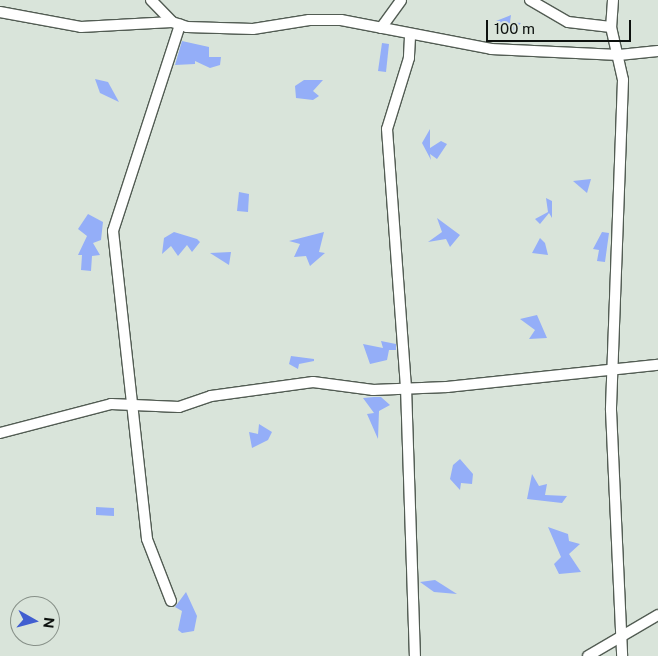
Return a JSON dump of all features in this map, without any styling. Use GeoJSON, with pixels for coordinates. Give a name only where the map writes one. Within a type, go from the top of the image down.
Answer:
{"type":"FeatureCollection","features":[{"type":"Feature","properties":{"kind":"street"},"geometry":{"type":"LineString","coordinates":[[151,0],[176,23]]}},
{"type":"Feature","properties":{"kind":"street"},"geometry":{"type":"LineString","coordinates":[[381,28],[401,0]]}},
{"type":"Feature","properties":{"kind":"street"},"geometry":{"type":"LineString","coordinates":[[530,0],[568,22],[611,27]]}},
{"type":"Feature","properties":{"kind":"street"},"geometry":{"type":"LineString","coordinates":[[613,0],[611,27],[619,55],[623,80],[612,370],[614,530],[622,656]]}},
{"type":"Feature","properties":{"kind":"street"},"geometry":{"type":"LineString","coordinates":[[0,12],[81,27],[176,23],[253,29],[309,20],[381,28],[410,36],[491,49],[619,55],[658,51]]}},
{"type":"Feature","properties":{"kind":"street"},"geometry":{"type":"LineString","coordinates":[[171,601],[147,539],[113,231],[176,23]]}},
{"type":"Feature","properties":{"kind":"street"},"geometry":{"type":"LineString","coordinates":[[410,36],[409,58],[387,129],[406,387],[415,656]]}},
{"type":"Feature","properties":{"kind":"street"},"geometry":{"type":"LineString","coordinates":[[0,433],[70,411],[131,404],[179,407],[211,396],[313,382],[373,390],[516,382],[658,365]]}},
{"type":"Feature","properties":{"kind":"street"},"geometry":{"type":"LineString","coordinates":[[588,656],[622,634],[658,615]]}},
{"type":"Feature","properties":{"kind":"building"},"geometry":{"type":"Polygon","coordinates":[[[511,15],[510,22],[521,23],[511,34],[508,25],[496,21],[511,15]]]}},
{"type":"Feature","properties":{"kind":"building"},"geometry":{"type":"Polygon","coordinates":[[[182,41],[209,47],[209,57],[221,57],[220,65],[210,68],[195,61],[195,64],[175,65],[182,41]]]}},
{"type":"Feature","properties":{"kind":"building"},"geometry":{"type":"Polygon","coordinates":[[[382,43],[389,44],[386,72],[378,71],[382,43]]]}},
{"type":"Feature","properties":{"kind":"building"},"geometry":{"type":"Polygon","coordinates":[[[95,79],[108,82],[119,102],[100,93],[95,79]]]}},
{"type":"Feature","properties":{"kind":"building"},"geometry":{"type":"Polygon","coordinates":[[[304,80],[323,80],[313,91],[319,96],[313,100],[296,98],[295,86],[304,80]]]}},
{"type":"Feature","properties":{"kind":"building"},"geometry":{"type":"Polygon","coordinates":[[[430,129],[430,148],[441,141],[447,144],[437,159],[430,154],[431,160],[422,143],[430,129]]]}},
{"type":"Feature","properties":{"kind":"building"},"geometry":{"type":"Polygon","coordinates":[[[591,179],[587,193],[573,181],[591,179]]]}},
{"type":"Feature","properties":{"kind":"building"},"geometry":{"type":"Polygon","coordinates":[[[239,192],[249,194],[248,212],[237,211],[239,192]]]}},
{"type":"Feature","properties":{"kind":"building"},"geometry":{"type":"Polygon","coordinates":[[[546,198],[552,201],[552,218],[549,213],[540,224],[535,219],[548,212],[546,198]]]}},
{"type":"Feature","properties":{"kind":"building"},"geometry":{"type":"Polygon","coordinates":[[[88,214],[103,222],[101,240],[93,243],[100,255],[92,256],[91,271],[81,270],[82,255],[78,255],[87,236],[78,229],[88,214]]]}},
{"type":"Feature","properties":{"kind":"building"},"geometry":{"type":"Polygon","coordinates":[[[437,218],[460,235],[450,247],[446,239],[428,242],[442,232],[437,218]]]}},
{"type":"Feature","properties":{"kind":"building"},"geometry":{"type":"Polygon","coordinates":[[[174,232],[197,239],[200,242],[192,252],[187,245],[178,256],[171,246],[162,254],[164,238],[174,232]]]}},
{"type":"Feature","properties":{"kind":"building"},"geometry":{"type":"Polygon","coordinates":[[[324,232],[319,252],[325,253],[310,266],[306,256],[294,257],[300,244],[289,241],[324,232]]]}},
{"type":"Feature","properties":{"kind":"building"},"geometry":{"type":"Polygon","coordinates":[[[602,232],[609,233],[605,262],[597,261],[599,250],[593,249],[602,232]]]}},
{"type":"Feature","properties":{"kind":"building"},"geometry":{"type":"Polygon","coordinates":[[[540,238],[545,243],[548,255],[532,253],[540,238]]]}},
{"type":"Feature","properties":{"kind":"building"},"geometry":{"type":"Polygon","coordinates":[[[231,252],[229,265],[210,253],[231,252]]]}},
{"type":"Feature","properties":{"kind":"building"},"geometry":{"type":"Polygon","coordinates":[[[537,315],[547,338],[529,339],[535,330],[520,319],[537,315]]]}},
{"type":"Feature","properties":{"kind":"building"},"geometry":{"type":"Polygon","coordinates":[[[381,341],[396,344],[396,350],[389,350],[387,360],[370,364],[363,344],[383,348],[381,341]]]}},
{"type":"Feature","properties":{"kind":"building"},"geometry":{"type":"Polygon","coordinates":[[[291,356],[314,359],[314,361],[299,364],[298,369],[289,364],[291,356]]]}},
{"type":"Feature","properties":{"kind":"building"},"geometry":{"type":"Polygon","coordinates":[[[381,397],[390,405],[379,411],[378,439],[367,414],[374,413],[363,398],[381,397]]]}},
{"type":"Feature","properties":{"kind":"building"},"geometry":{"type":"Polygon","coordinates":[[[259,424],[272,432],[268,440],[252,448],[249,432],[258,434],[259,424]]]}},
{"type":"Feature","properties":{"kind":"building"},"geometry":{"type":"Polygon","coordinates":[[[460,459],[473,474],[472,484],[461,483],[460,490],[450,479],[453,465],[460,459]]]}},
{"type":"Feature","properties":{"kind":"building"},"geometry":{"type":"Polygon","coordinates":[[[532,474],[539,486],[547,484],[545,495],[567,496],[562,503],[527,499],[532,474]]]}},
{"type":"Feature","properties":{"kind":"building"},"geometry":{"type":"Polygon","coordinates":[[[96,507],[114,508],[114,516],[96,515],[96,507]]]}},
{"type":"Feature","properties":{"kind":"building"},"geometry":{"type":"Polygon","coordinates":[[[548,527],[568,534],[569,541],[580,544],[569,554],[581,572],[559,574],[554,564],[561,557],[548,527]]]}},
{"type":"Feature","properties":{"kind":"building"},"geometry":{"type":"Polygon","coordinates":[[[435,580],[457,594],[434,592],[420,582],[435,580]]]}},
{"type":"Feature","properties":{"kind":"building"},"geometry":{"type":"Polygon","coordinates":[[[186,592],[197,616],[194,631],[182,633],[178,630],[182,611],[175,607],[186,592]]]}}]}
